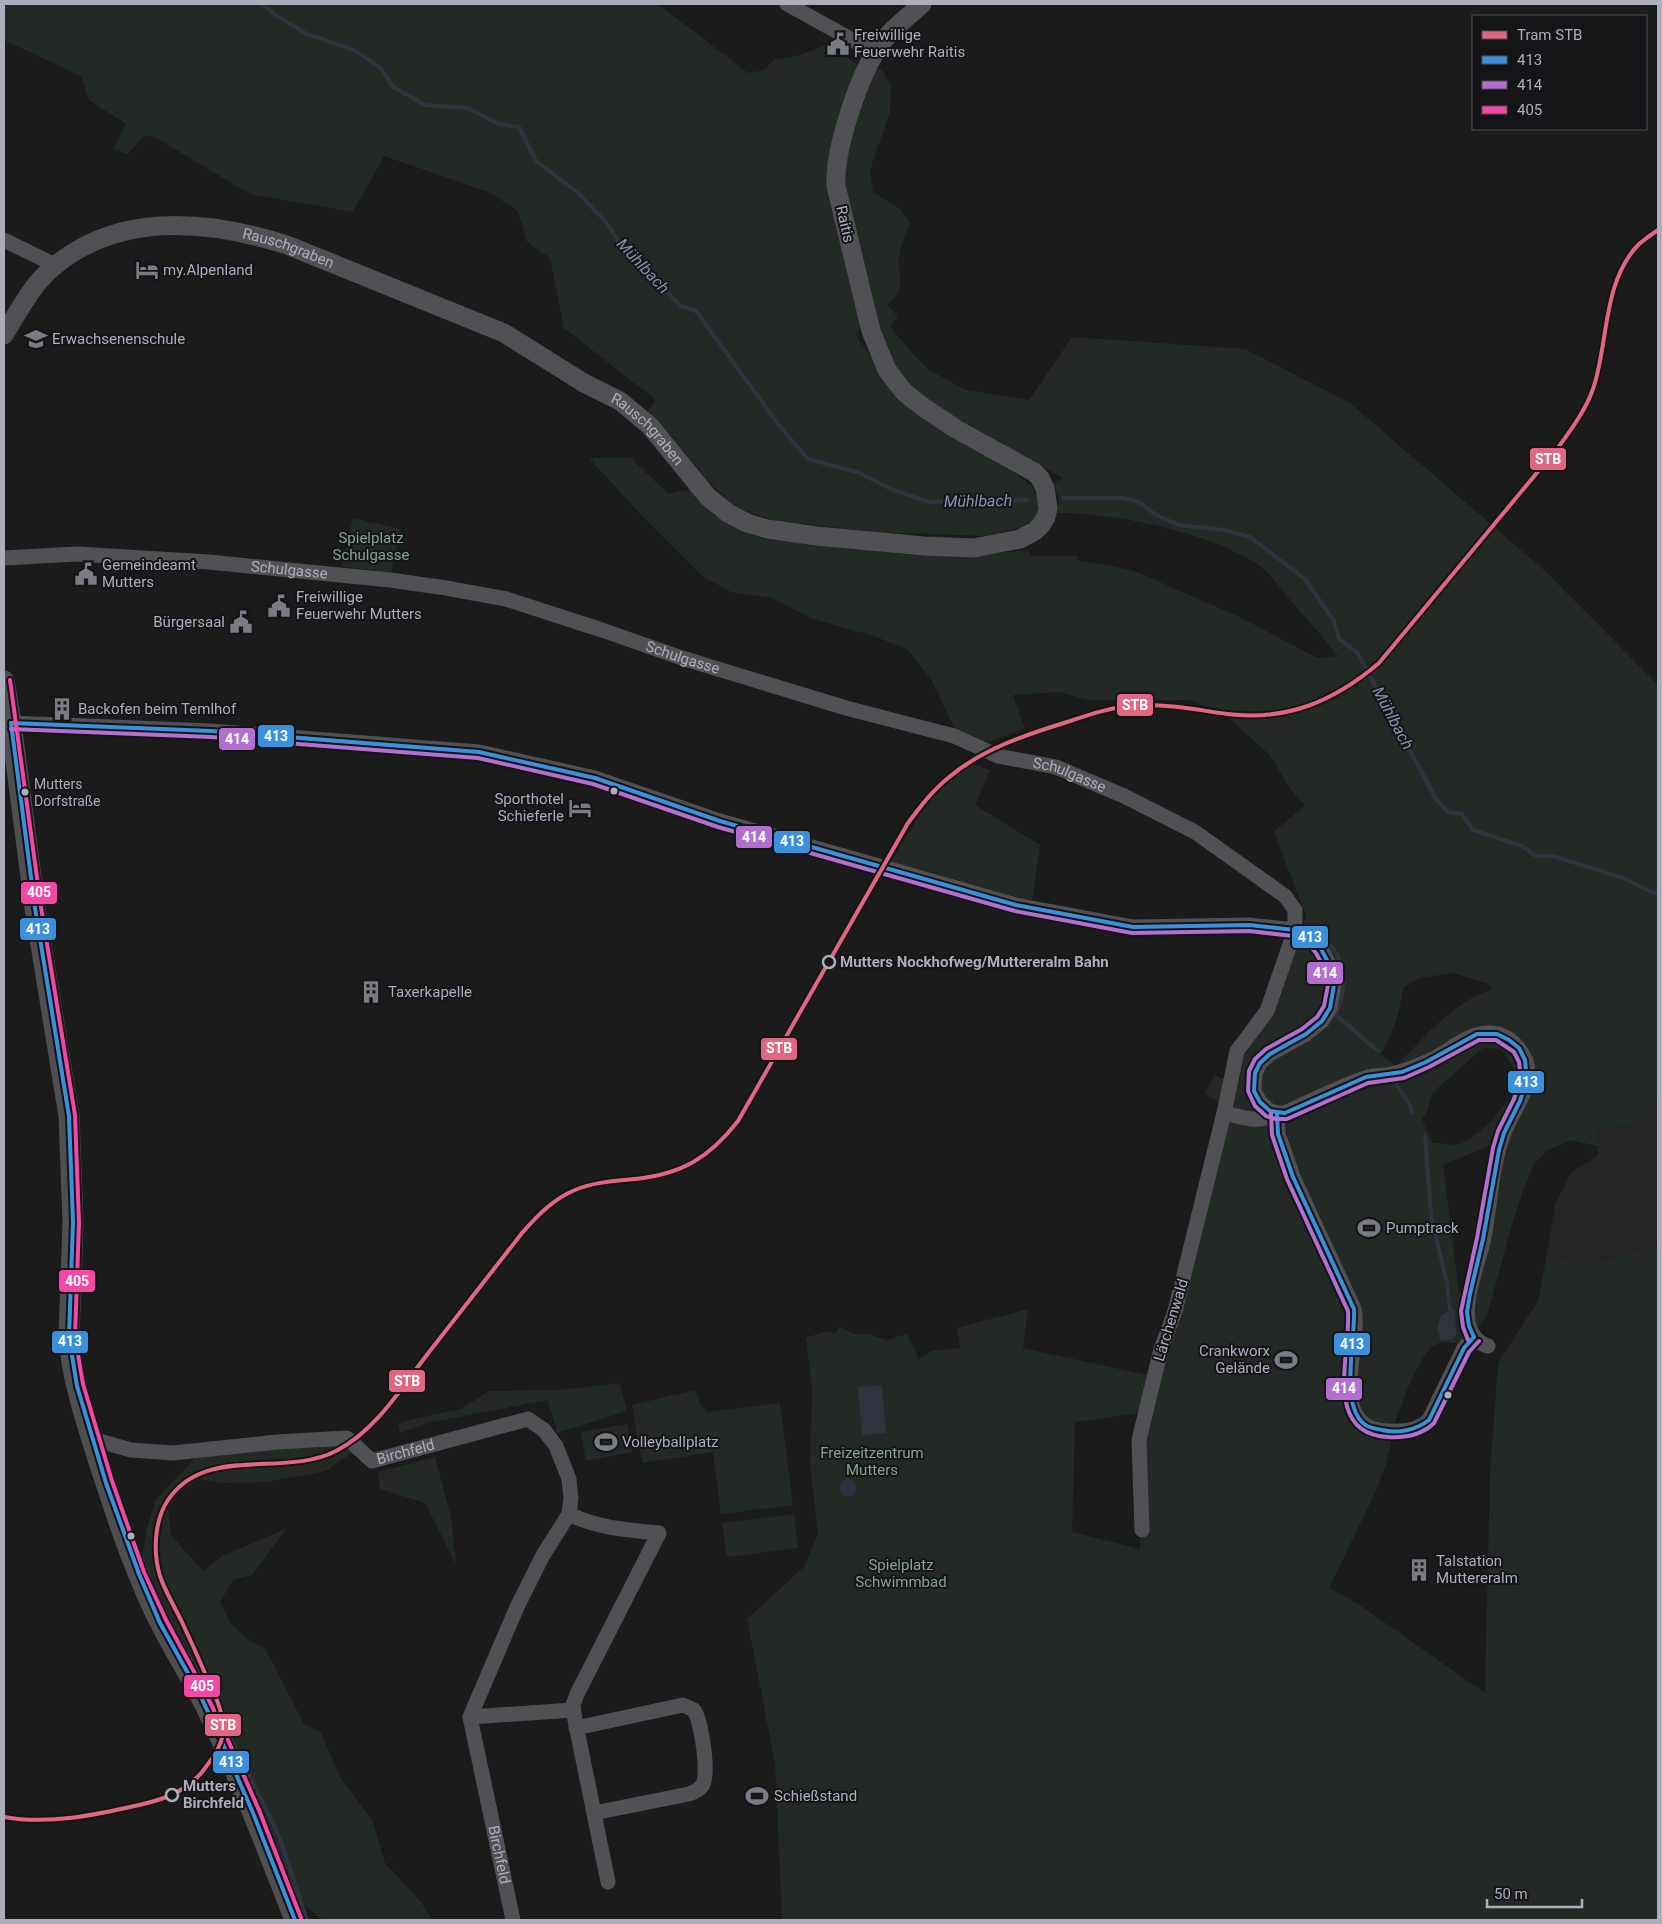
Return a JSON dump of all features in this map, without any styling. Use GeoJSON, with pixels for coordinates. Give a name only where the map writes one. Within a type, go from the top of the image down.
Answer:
{"type":"FeatureCollection","features":[{"type":"Feature","properties":{"kind":"main road"},"geometry":{"type":"LineString","coordinates":[[4,681],[35,908],[68,1116],[72,1159],[73,1222],[69,1337],[70,1355],[77,1388],[122,1533],[139,1576],[155,1612],[206,1706],[226,1748],[243,1786],[295,1920]]}},
{"type":"Feature","properties":{"kind":"street"},"geometry":{"type":"LineString","coordinates":[[787,4],[876,53]]}},
{"type":"Feature","properties":{"kind":"street","name":"Raitis"},"geometry":{"type":"LineString","coordinates":[[904,392],[888,370],[871,332],[836,186],[835,172],[842,139],[860,87],[876,53],[888,36],[922,4]]}},
{"type":"Feature","properties":{"kind":"street","name":"Rauschgraben"},"geometry":{"type":"LineString","coordinates":[[4,335],[22,304],[40,280],[55,265],[91,241],[127,229],[150,226],[224,228],[287,245],[451,313],[482,323],[512,338],[584,383],[620,401],[650,426],[708,497],[728,513],[747,523],[767,529],[817,536],[924,546],[974,548],[1020,539],[1041,525],[1046,517],[1048,502],[1045,488],[1040,478],[1034,472],[956,429],[904,392]]}},
{"type":"Feature","properties":{"kind":"street"},"geometry":{"type":"LineString","coordinates":[[4,240],[55,265]]}},
{"type":"Feature","properties":{"kind":"street","name":"Schulgasse"},"geometry":{"type":"LineString","coordinates":[[4,558],[77,554],[209,562],[390,580],[446,588],[518,602],[686,659],[846,708],[954,736],[998,756],[1056,767],[1124,796],[1195,832],[1290,900],[1295,910],[1295,930]]}},
{"type":"Feature","properties":{"kind":"street"},"geometry":{"type":"LineString","coordinates":[[11,723],[211,731],[479,752],[594,778],[720,822],[1016,905],[1133,927],[1248,925],[1295,930],[1309,936],[1326,956],[1333,978],[1333,994],[1330,1008],[1318,1025],[1270,1054],[1258,1067],[1253,1085],[1256,1097],[1264,1107],[1276,1113],[1285,1113],[1366,1078],[1391,1074],[1419,1065],[1477,1034],[1497,1034],[1509,1040],[1519,1048],[1525,1060],[1527,1080],[1520,1101],[1504,1133],[1499,1150],[1484,1239],[1467,1312],[1469,1326],[1474,1337],[1480,1344],[1488,1346]]}},
{"type":"Feature","properties":{"kind":"street","name":"Lärchenwald"},"geometry":{"type":"LineString","coordinates":[[1142,1530],[1139,1440],[1161,1349],[1175,1311],[1224,1113],[1237,1051],[1267,1011],[1295,930]]}},
{"type":"Feature","properties":{"kind":"street"},"geometry":{"type":"LineString","coordinates":[[1224,1113],[1256,1120],[1269,1119],[1276,1113]]}},
{"type":"Feature","properties":{"kind":"street"},"geometry":{"type":"LineString","coordinates":[[1276,1113],[1278,1134],[1293,1177],[1354,1309],[1356,1326],[1349,1386],[1354,1409],[1365,1424],[1378,1430],[1414,1430],[1422,1426],[1429,1420],[1464,1348],[1474,1337]]}},
{"type":"Feature","properties":{"kind":"street","name":"Birchfeld"},"geometry":{"type":"LineString","coordinates":[[92,1439],[131,1450],[173,1453],[277,1442],[347,1438],[372,1460],[528,1419],[544,1430],[556,1446],[569,1479],[569,1514]]}},
{"type":"Feature","properties":{"kind":"street"},"geometry":{"type":"LineString","coordinates":[[574,1710],[470,1717],[517,1607],[543,1555],[569,1514],[584,1521],[610,1528],[658,1533],[592,1662],[577,1694],[574,1710],[576,1728],[608,1882]]}},
{"type":"Feature","properties":{"kind":"street"},"geometry":{"type":"LineString","coordinates":[[576,1728],[684,1705],[694,1710],[700,1724],[705,1774],[703,1786],[689,1794],[594,1813]]}},
{"type":"Feature","properties":{"kind":"street","name":"Birchfeld"},"geometry":{"type":"LineString","coordinates":[[470,1717],[513,1920]]}},
{"type":"Feature","properties":{"kind":"shaded area"},"geometry":{"type":"Polygon","coordinates":[[[1658,1101],[1658,1243],[1647,1248],[1583,1266],[1547,1254],[1555,1204],[1571,1173],[1598,1155],[1596,1130],[1632,1124],[1658,1101]]]}},
{"type":"Feature","properties":{"kind":"shaded area"},"geometry":{"type":"Polygon","coordinates":[[[1450,1310],[1455,1310],[1456,1336],[1452,1340],[1441,1340],[1437,1330],[1440,1317],[1450,1310]]]}},
{"type":"Feature","properties":{"kind":"shaded area"},"geometry":{"type":"Polygon","coordinates":[[[882,1385],[886,1433],[862,1435],[858,1387],[882,1385]]]}},
{"type":"Feature","properties":{"kind":"shaded area"},"geometry":{"type":"Polygon","coordinates":[[[848,1479],[854,1482],[857,1488],[854,1494],[848,1497],[842,1494],[839,1488],[842,1482],[848,1479]]]}},
{"type":"Feature","properties":{"kind":"green space"},"geometry":{"type":"Polygon","coordinates":[[[4,4],[658,4],[748,73],[764,70],[775,59],[797,56],[826,45],[863,68],[882,69],[891,86],[890,112],[870,170],[873,192],[899,208],[910,223],[903,240],[899,258],[900,289],[894,299],[887,304],[898,317],[890,326],[911,352],[929,370],[966,390],[1029,400],[1072,337],[1245,349],[1350,403],[1544,570],[1658,685],[1658,1101],[1632,1124],[1597,1130],[1597,1146],[1571,1140],[1548,1150],[1534,1164],[1513,1221],[1487,1316],[1472,1332],[1459,1342],[1439,1343],[1432,1347],[1418,1366],[1395,1424],[1403,1422],[1392,1439],[1385,1467],[1374,1495],[1329,1588],[1358,1604],[1485,1693],[1490,1474],[1498,1363],[1538,1301],[1547,1254],[1583,1266],[1647,1248],[1658,1243],[1658,1920],[782,1920],[775,1763],[747,1619],[805,1566],[818,1534],[810,1465],[812,1388],[806,1338],[823,1332],[836,1333],[839,1326],[854,1334],[868,1334],[886,1340],[907,1334],[919,1359],[931,1351],[960,1348],[957,1328],[1028,1309],[1023,1348],[1147,1375],[1139,1413],[1075,1422],[1072,1532],[1140,1549],[1143,1439],[1222,1125],[1244,1056],[1271,1015],[1306,916],[1274,832],[1305,805],[1291,790],[1270,755],[1223,713],[1189,700],[1088,700],[1059,692],[1013,695],[1025,729],[983,744],[956,731],[931,679],[908,650],[874,636],[810,618],[773,598],[731,592],[702,576],[642,516],[589,458],[631,458],[668,494],[690,489],[714,515],[736,528],[763,539],[912,555],[976,557],[1003,552],[1028,551],[1031,556],[1077,556],[1077,560],[1132,570],[1238,616],[1317,658],[1338,656],[1264,569],[1221,545],[1135,521],[1107,516],[1057,513],[1059,501],[1054,483],[1063,478],[929,403],[910,388],[891,361],[875,315],[855,334],[901,400],[1011,469],[1032,487],[1040,506],[1034,519],[1020,528],[986,536],[876,532],[772,520],[735,507],[708,481],[671,435],[645,415],[656,400],[564,328],[550,258],[527,242],[518,211],[489,192],[384,156],[353,212],[250,194],[155,137],[144,136],[128,154],[113,149],[126,124],[89,100],[81,76],[4,40],[4,4]],[[1454,973],[1420,978],[1404,987],[1392,1031],[1380,1055],[1396,1066],[1451,1012],[1464,1003],[1491,990],[1488,984],[1454,973]],[[1483,1048],[1432,1093],[1427,1112],[1422,1119],[1432,1143],[1459,1144],[1475,1136],[1501,1109],[1516,1083],[1515,1073],[1512,1064],[1501,1049],[1483,1048]],[[1492,1145],[1443,1165],[1459,1292],[1463,1294],[1476,1244],[1492,1145]]]}},
{"type":"Feature","properties":{"kind":"green space","name":"Spielplatz Schulgasse"},"geometry":{"type":"Polygon","coordinates":[[[353,518],[401,529],[391,573],[342,566],[353,518]]]}},
{"type":"Feature","properties":{"kind":"green space"},"geometry":{"type":"Polygon","coordinates":[[[972,764],[990,770],[975,805],[1040,845],[1032,901],[890,863],[924,808],[944,784],[972,764]]]}},
{"type":"Feature","properties":{"kind":"green space"},"geometry":{"type":"Polygon","coordinates":[[[1214,1076],[1226,1080],[1222,1104],[1205,1094],[1214,1076]]]}},
{"type":"Feature","properties":{"kind":"green space"},"geometry":{"type":"Polygon","coordinates":[[[620,1383],[627,1411],[557,1433],[548,1400],[432,1422],[400,1433],[398,1424],[461,1409],[489,1391],[561,1390],[620,1383]]]}},
{"type":"Feature","properties":{"kind":"green space"},"geometry":{"type":"Polygon","coordinates":[[[695,1390],[701,1405],[708,1412],[780,1403],[793,1505],[721,1514],[713,1452],[643,1463],[632,1405],[695,1390]]]}},
{"type":"Feature","properties":{"kind":"green space","name":"Volleyballplatz"},"geometry":{"type":"Polygon","coordinates":[[[627,1424],[632,1452],[586,1461],[581,1432],[627,1424]]]}},
{"type":"Feature","properties":{"kind":"green space"},"geometry":{"type":"Polygon","coordinates":[[[337,1441],[353,1452],[326,1471],[266,1482],[223,1483],[199,1479],[178,1494],[168,1509],[171,1535],[203,1571],[222,1556],[286,1529],[252,1575],[234,1579],[220,1602],[232,1625],[246,1638],[266,1650],[304,1724],[320,1731],[340,1777],[373,1822],[385,1863],[421,1902],[432,1920],[322,1920],[294,1896],[141,1566],[146,1532],[155,1501],[196,1457],[337,1441]]]}},
{"type":"Feature","properties":{"kind":"green space"},"geometry":{"type":"Polygon","coordinates":[[[435,1457],[451,1517],[456,1564],[425,1503],[380,1489],[378,1472],[435,1457]]]}},
{"type":"Feature","properties":{"kind":"green space"},"geometry":{"type":"Polygon","coordinates":[[[794,1514],[798,1548],[727,1557],[722,1523],[794,1514]]]}},
{"type":"Feature","properties":{"kind":"waterway","name":"Mühlbach"},"geometry":{"type":"LineString","coordinates":[[262,4],[277,16],[307,34],[354,50],[381,68],[393,87],[425,105],[468,108],[498,124],[519,127],[536,161],[578,193],[605,221],[626,252],[681,306],[696,311],[778,424],[808,459],[857,472],[891,489],[929,502],[1027,500]]}},
{"type":"Feature","properties":{"kind":"waterway","name":"Mühlbach"},"geometry":{"type":"LineString","coordinates":[[1063,498],[1123,498],[1139,502],[1156,515],[1179,525],[1224,530],[1250,537],[1305,579],[1334,621],[1339,639],[1357,652],[1436,799],[1448,812],[1462,814],[1473,830],[1522,846],[1536,856],[1553,856],[1623,878],[1658,894]]}},
{"type":"Feature","properties":{"kind":"waterway"},"geometry":{"type":"LineString","coordinates":[[1314,931],[1332,947],[1341,963],[1343,989],[1336,1015],[1378,1051]]}},
{"type":"Feature","properties":{"kind":"waterway"},"geometry":{"type":"LineString","coordinates":[[1396,1084],[1410,1105],[1412,1113]]}},
{"type":"Feature","properties":{"kind":"waterway"},"geometry":{"type":"LineString","coordinates":[[1425,1135],[1431,1216],[1447,1283],[1450,1310]]}},
{"type":"Feature","properties":{"kind":"waterway"},"geometry":{"type":"LineString","coordinates":[[240,1756],[279,1836],[307,1920]]}},
{"type":"Feature","properties":{"kind":"tram line","name":"STB"},"geometry":{"type":"LineString","coordinates":[[4,1817],[38,1820],[72,1818],[139,1805],[159,1800],[178,1792],[202,1773],[221,1742],[223,1727],[221,1712],[216,1698],[160,1576],[156,1557],[157,1527],[163,1508],[168,1500],[184,1483],[203,1473],[224,1467],[315,1459],[350,1443],[386,1409],[522,1233],[553,1203],[575,1190],[590,1185],[652,1177],[667,1173],[693,1162],[716,1145],[738,1121],[908,823],[942,783],[975,759],[1005,744],[1035,732],[1103,711],[1121,707],[1151,705],[1249,715],[1289,711],[1327,698],[1362,677],[1379,663],[1560,445],[1574,425],[1587,404],[1593,389],[1612,294],[1618,276],[1627,259],[1639,244],[1658,230]]}},
{"type":"Feature","properties":{"kind":"transit line","name":"405"},"geometry":{"type":"LineString","coordinates":[[10,680],[41,907],[75,1115],[79,1222],[75,1337],[83,1384],[112,1481],[144,1572],[166,1620],[224,1731],[259,1810],[301,1918]]}},
{"type":"Feature","properties":{"kind":"transit line","name":"413"},"geometry":{"type":"LineString","coordinates":[[11,723],[211,731],[479,752],[595,778],[720,821],[1016,905],[1133,927],[1249,925],[1295,930],[1309,936],[1321,949],[1329,964],[1334,985],[1330,1008],[1322,1021],[1306,1034],[1270,1054],[1260,1063],[1255,1073],[1254,1091],[1260,1102],[1270,1111],[1285,1113],[1366,1077],[1402,1072],[1426,1062],[1477,1034],[1497,1034],[1509,1040],[1519,1048],[1525,1060],[1527,1080],[1520,1101],[1504,1133],[1499,1150],[1483,1239],[1470,1294],[1467,1312],[1469,1326],[1474,1337]]}},
{"type":"Feature","properties":{"kind":"transit line","name":"413"},"geometry":{"type":"LineString","coordinates":[[11,723],[35,908],[69,1116],[73,1222],[69,1337],[77,1386],[106,1483],[139,1574],[160,1623],[200,1695],[218,1733],[253,1813],[295,1920]]}},
{"type":"Feature","properties":{"kind":"transit line","name":"414"},"geometry":{"type":"LineString","coordinates":[[11,729],[211,737],[478,758],[593,784],[718,827],[1015,911],[1132,933],[1249,931],[1293,936],[1305,941],[1316,953],[1323,966],[1328,985],[1324,1006],[1317,1017],[1302,1029],[1266,1049],[1255,1059],[1249,1071],[1248,1091],[1255,1106],[1266,1116],[1276,1119],[1287,1119],[1368,1083],[1404,1078],[1479,1040],[1496,1040],[1514,1052],[1519,1062],[1521,1079],[1514,1099],[1498,1131],[1493,1148],[1477,1238],[1461,1311],[1463,1327],[1468,1340]]}},
{"type":"Feature","properties":{"kind":"transit line","name":"414"},"geometry":{"type":"LineString","coordinates":[[1271,1113],[1272,1135],[1287,1179],[1348,1311],[1344,1389],[1347,1407],[1354,1422],[1367,1432],[1388,1437],[1413,1435],[1429,1427],[1434,1423],[1469,1352],[1479,1341]]}},
{"type":"Feature","properties":{"kind":"transit line","name":"413"},"geometry":{"type":"LineString","coordinates":[[1277,1113],[1278,1134],[1293,1177],[1354,1309],[1350,1372],[1353,1405],[1358,1417],[1369,1427],[1394,1432],[1413,1429],[1429,1420],[1464,1348],[1474,1337]]}},
{"type":"Feature","properties":{"kind":"place","name":"Freiwillige Feuerwehr Raitis"},"geometry":{"type":"Point","coordinates":[838,44]}},
{"type":"Feature","properties":{"kind":"place","name":"my.Alpenland"},"geometry":{"type":"Point","coordinates":[147,270]}},
{"type":"Feature","properties":{"kind":"place","name":"Erwachsenenschule"},"geometry":{"type":"Point","coordinates":[36,339]}},
{"type":"Feature","properties":{"kind":"place","name":"Gemeindeamt Mutters"},"geometry":{"type":"Point","coordinates":[86,574]}},
{"type":"Feature","properties":{"kind":"place","name":"Freiwillige Feuerwehr Mutters"},"geometry":{"type":"Point","coordinates":[279,606]}},
{"type":"Feature","properties":{"kind":"place","name":"Bürgersaal"},"geometry":{"type":"Point","coordinates":[241,622]}},
{"type":"Feature","properties":{"kind":"place","name":"Backofen beim Temlhof"},"geometry":{"type":"Point","coordinates":[62,709]}},
{"type":"Feature","properties":{"kind":"place","name":"Mutters Dorfstraße"},"geometry":{"type":"Point","coordinates":[25,792]}},
{"type":"Feature","properties":{"kind":"place","name":"Sporthotel Schieferle"},"geometry":{"type":"Point","coordinates":[580,808]}},
{"type":"Feature","properties":{"kind":"place","name":"Mutters Nockhofweg/Muttereralm Bahn"},"geometry":{"type":"Point","coordinates":[829,962]}},
{"type":"Feature","properties":{"kind":"place","name":"Taxerkapelle"},"geometry":{"type":"Point","coordinates":[371,992]}},
{"type":"Feature","properties":{"kind":"place","name":"Pumptrack"},"geometry":{"type":"Point","coordinates":[1369,1228]}},
{"type":"Feature","properties":{"kind":"place","name":"Crankworx Gelände"},"geometry":{"type":"Point","coordinates":[1286,1360]}},
{"type":"Feature","properties":{"kind":"place","name":"Volleyballplatz"},"geometry":{"type":"Point","coordinates":[606,1442]}},
{"type":"Feature","properties":{"kind":"place","name":"Talstation Muttereralm"},"geometry":{"type":"Point","coordinates":[1419,1570]}},
{"type":"Feature","properties":{"kind":"place","name":"Mutters Birchfeld"},"geometry":{"type":"Point","coordinates":[172,1795]}},
{"type":"Feature","properties":{"kind":"place","name":"Schießstand"},"geometry":{"type":"Point","coordinates":[757,1796]}},
{"type":"Feature","properties":{"kind":"park label","name":"Freizeitzentrum Mutters"},"geometry":{"type":"Point","coordinates":[872,1462]}},
{"type":"Feature","properties":{"kind":"park label","name":"Spielplatz Schwimmbad"},"geometry":{"type":"Point","coordinates":[901,1574]}}]}
